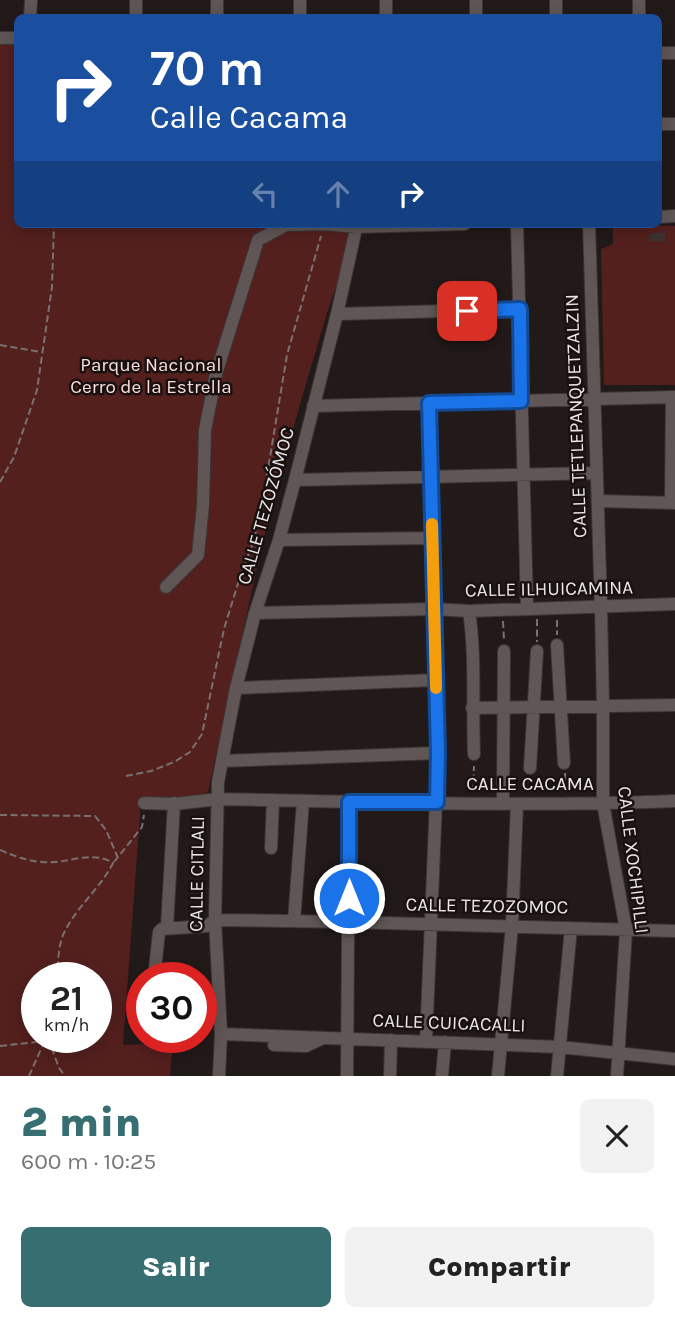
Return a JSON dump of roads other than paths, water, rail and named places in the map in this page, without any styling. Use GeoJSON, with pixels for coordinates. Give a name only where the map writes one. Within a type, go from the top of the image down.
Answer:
{"type":"FeatureCollection","features":[{"type":"Feature","properties":{"kind":"street"},"geometry":{"type":"LineString","coordinates":[[166,587],[198,555],[203,505],[205,430],[216,374],[258,240],[280,228]]}},
{"type":"Feature","properties":{"kind":"street","name":"CALLE TEZOZÓMOC"},"geometry":{"type":"LineString","coordinates":[[218,799],[218,782],[236,688],[255,613],[295,480],[357,228]]}},
{"type":"Feature","properties":{"kind":"street"},"geometry":{"type":"LineString","coordinates":[[517,228],[521,401],[532,608]]}},
{"type":"Feature","properties":{"kind":"street","name":"CALLE TETLEPANQUETZALZIN"},"geometry":{"type":"LineString","coordinates":[[589,228],[601,607]]}},
{"type":"Feature","properties":{"kind":"street"},"geometry":{"type":"LineString","coordinates":[[337,314],[520,309]]}},
{"type":"Feature","properties":{"kind":"street"},"geometry":{"type":"LineString","coordinates":[[313,406],[674,397],[673,503],[598,501]]}},
{"type":"Feature","properties":{"kind":"street"},"geometry":{"type":"LineString","coordinates":[[426,1041],[438,753],[429,403]]}},
{"type":"Feature","properties":{"kind":"street"},"geometry":{"type":"LineString","coordinates":[[295,480],[597,473]]}},
{"type":"Feature","properties":{"kind":"street"},"geometry":{"type":"LineString","coordinates":[[279,540],[432,537]]}},
{"type":"Feature","properties":{"kind":"street","name":"CALLE ILHUICAMINA"},"geometry":{"type":"LineString","coordinates":[[255,613],[434,608],[469,611],[675,604]]}},
{"type":"Feature","properties":{"kind":"street","name":"CALLE XOCHIPILLI"},"geometry":{"type":"LineString","coordinates":[[601,607],[603,803],[626,930],[617,1076]]}},
{"type":"Feature","properties":{"kind":"street"},"geometry":{"type":"LineString","coordinates":[[469,611],[474,641],[474,754]]}},
{"type":"Feature","properties":{"kind":"street"},"geometry":{"type":"LineString","coordinates":[[557,645],[564,763]]}},
{"type":"Feature","properties":{"kind":"street"},"geometry":{"type":"LineString","coordinates":[[503,804],[504,651]]}},
{"type":"Feature","properties":{"kind":"street"},"geometry":{"type":"LineString","coordinates":[[530,768],[537,651]]}},
{"type":"Feature","properties":{"kind":"street"},"geometry":{"type":"LineString","coordinates":[[236,688],[436,680]]}},
{"type":"Feature","properties":{"kind":"street"},"geometry":{"type":"LineString","coordinates":[[472,708],[675,705]]}},
{"type":"Feature","properties":{"kind":"street"},"geometry":{"type":"LineString","coordinates":[[222,761],[438,753]]}},
{"type":"Feature","properties":{"kind":"street","name":"CALLE CACAMA"},"geometry":{"type":"LineString","coordinates":[[145,803],[218,799],[473,804],[675,801]]}},
{"type":"Feature","properties":{"kind":"street","name":"CALLE CITLALI"},"geometry":{"type":"LineString","coordinates":[[218,799],[215,920],[221,1034],[219,1076]]}},
{"type":"Feature","properties":{"kind":"street"},"geometry":{"type":"LineString","coordinates":[[271,848],[273,800]]}},
{"type":"Feature","properties":{"kind":"street"},"geometry":{"type":"LineString","coordinates":[[294,921],[303,801]]}},
{"type":"Feature","properties":{"kind":"street"},"geometry":{"type":"LineString","coordinates":[[347,1076],[349,802]]}},
{"type":"Feature","properties":{"kind":"street"},"geometry":{"type":"LineString","coordinates":[[156,962],[159,932],[167,927],[174,803]]}},
{"type":"Feature","properties":{"kind":"street"},"geometry":{"type":"LineString","coordinates":[[498,1076],[512,926],[517,804]]}},
{"type":"Feature","properties":{"kind":"street","name":"CALLE TEZOZOMOC"},"geometry":{"type":"LineString","coordinates":[[167,927],[207,926],[215,920],[675,930]]}},
{"type":"Feature","properties":{"kind":"street"},"geometry":{"type":"LineString","coordinates":[[557,1076],[571,928]]}},
{"type":"Feature","properties":{"kind":"street","name":"CALLE CUICACALLI"},"geometry":{"type":"LineString","coordinates":[[221,1034],[560,1047],[675,1059]]}},
{"type":"Feature","properties":{"kind":"street"},"geometry":{"type":"LineString","coordinates":[[274,1045],[306,1046],[325,1037]]}},
{"type":"Feature","properties":{"kind":"street"},"geometry":{"type":"LineString","coordinates":[[390,1076],[391,1040]]}},
{"type":"Feature","properties":{"kind":"street"},"geometry":{"type":"LineString","coordinates":[[442,1076],[445,1042]]}},
{"type":"Feature","properties":{"kind":"park label","name":"Parque Nacional Cerro de la Estrella"},"geometry":{"type":"Point","coordinates":[151,376]}}]}
